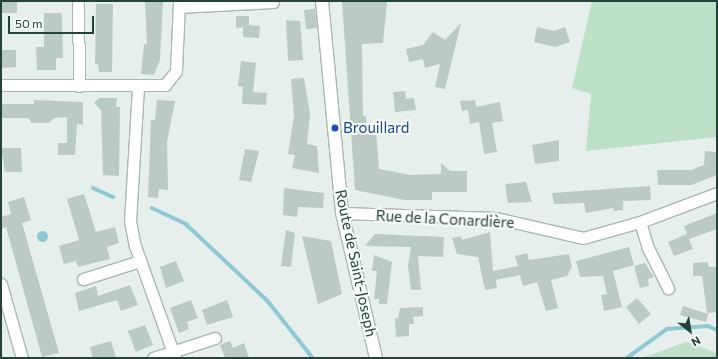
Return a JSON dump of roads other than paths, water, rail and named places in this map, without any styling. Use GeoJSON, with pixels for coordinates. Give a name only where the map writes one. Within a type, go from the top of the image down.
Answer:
{"type":"FeatureCollection","features":[{"type":"Feature","properties":{"kind":"street"},"geometry":{"type":"LineString","coordinates":[[78,1],[79,86]]}},
{"type":"Feature","properties":{"kind":"street","name":"Route de Saint-Joseph"},"geometry":{"type":"LineString","coordinates":[[322,1],[342,213],[376,358]]}},
{"type":"Feature","properties":{"kind":"street"},"geometry":{"type":"LineString","coordinates":[[1,85],[165,86],[175,75],[179,4],[273,2]]}},
{"type":"Feature","properties":{"kind":"street"},"geometry":{"type":"LineString","coordinates":[[138,87],[130,221],[140,262],[174,354]]}},
{"type":"Feature","properties":{"kind":"street","name":"Rue de la Conardière"},"geometry":{"type":"LineString","coordinates":[[342,213],[496,218],[583,238],[640,222],[717,193]]}},
{"type":"Feature","properties":{"kind":"street"},"geometry":{"type":"LineString","coordinates":[[640,222],[648,248],[668,288]]}},
{"type":"Feature","properties":{"kind":"street"},"geometry":{"type":"LineString","coordinates":[[83,279],[140,262]]}},
{"type":"Feature","properties":{"kind":"street"},"geometry":{"type":"LineString","coordinates":[[1,284],[22,358]]}},
{"type":"Feature","properties":{"kind":"street"},"geometry":{"type":"LineString","coordinates":[[153,358],[174,354],[215,338]]}},
{"type":"Feature","properties":{"kind":"water"},"geometry":{"type":"Polygon","coordinates":[[[42,230],[46,232],[48,236],[46,240],[42,242],[38,240],[36,236],[38,232],[42,230]]]}},
{"type":"Feature","properties":{"kind":"waterway"},"geometry":{"type":"LineString","coordinates":[[93,188],[113,197]]}},
{"type":"Feature","properties":{"kind":"waterway"},"geometry":{"type":"LineString","coordinates":[[152,208],[186,224],[268,301],[313,358]]}},
{"type":"Feature","properties":{"kind":"waterway"},"geometry":{"type":"LineString","coordinates":[[627,358],[667,329],[708,326],[717,330]]}},
{"type":"Feature","properties":{"kind":"place","name":"Brouillard"},"geometry":{"type":"Point","coordinates":[335,128]}}]}
